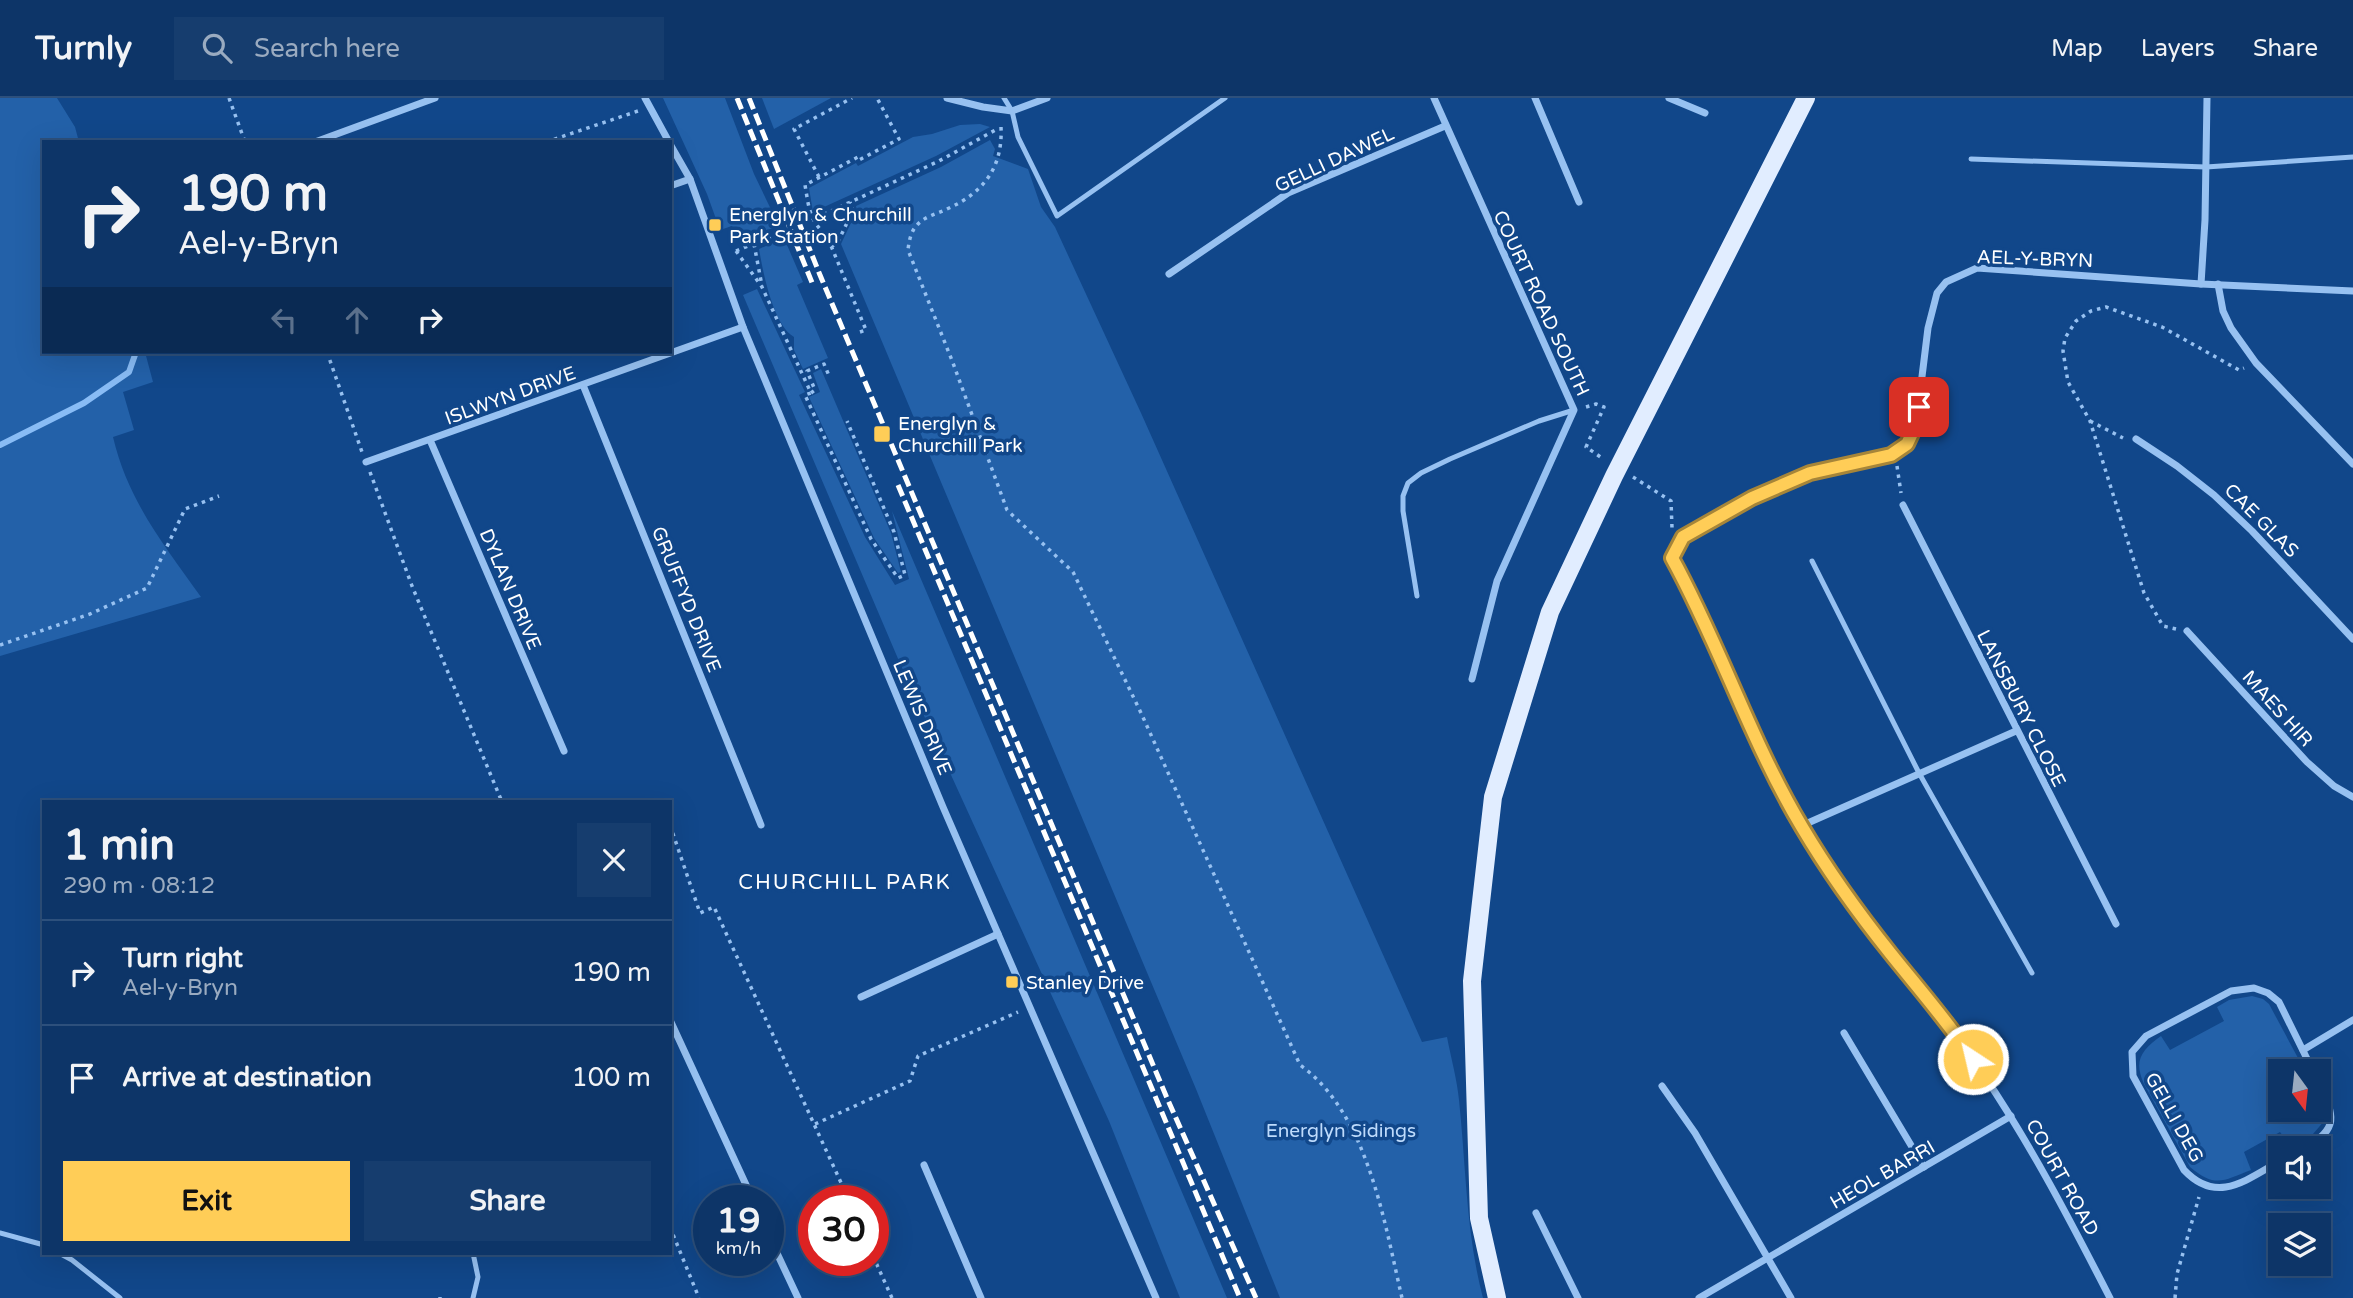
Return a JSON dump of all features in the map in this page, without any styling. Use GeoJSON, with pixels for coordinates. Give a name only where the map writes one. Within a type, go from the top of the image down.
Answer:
{"type":"FeatureCollection","features":[{"type":"Feature","properties":{"kind":"main road"},"geometry":{"type":"LineString","coordinates":[[1497,1298],[1479,1218],[1472,981],[1493,797],[1550,612],[1614,476],[1806,98]]}},
{"type":"Feature","properties":{"kind":"street"},"geometry":{"type":"LineString","coordinates":[[321,140],[435,98]]}},
{"type":"Feature","properties":{"kind":"street","name":"LEWIS DRIVE"},"geometry":{"type":"LineString","coordinates":[[645,98],[668,140]]}},
{"type":"Feature","properties":{"kind":"street"},"geometry":{"type":"LineString","coordinates":[[947,98],[1012,111],[1046,98]]}},
{"type":"Feature","properties":{"kind":"street","name":"COURT ROAD SOUTH"},"geometry":{"type":"LineString","coordinates":[[1434,98],[1574,410],[1497,580],[1472,679]]}},
{"type":"Feature","properties":{"kind":"street"},"geometry":{"type":"LineString","coordinates":[[1535,98],[1579,202]]}},
{"type":"Feature","properties":{"kind":"street"},"geometry":{"type":"LineString","coordinates":[[1670,98],[1705,113]]}},
{"type":"Feature","properties":{"kind":"street"},"geometry":{"type":"LineString","coordinates":[[2201,284],[2207,98]]}},
{"type":"Feature","properties":{"kind":"street","name":"GELLI DAWEL"},"geometry":{"type":"LineString","coordinates":[[1169,274],[1288,193],[1446,126]]}},
{"type":"Feature","properties":{"kind":"street","name":"LEWIS DRIVE"},"geometry":{"type":"LineString","coordinates":[[672,147],[690,179],[743,327],[1028,1007],[1156,1298]]}},
{"type":"Feature","properties":{"kind":"street"},"geometry":{"type":"LineString","coordinates":[[672,185],[690,179]]}},
{"type":"Feature","properties":{"kind":"street","name":"AEL-Y-BRYN"},"geometry":{"type":"LineString","coordinates":[[1895,452],[1907,444],[1916,425],[1928,328],[1937,293],[1946,282],[1977,268],[2201,284],[2353,291]]}},
{"type":"Feature","properties":{"kind":"street"},"geometry":{"type":"LineString","coordinates":[[2218,284],[2223,311],[2231,328],[2256,363],[2353,464]]}},
{"type":"Feature","properties":{"kind":"street","name":"ISLWYN DRIVE"},"geometry":{"type":"LineString","coordinates":[[672,353],[743,327]]}},
{"type":"Feature","properties":{"kind":"street","name":"ISLWYN DRIVE"},"geometry":{"type":"LineString","coordinates":[[366,463],[670,354]]}},
{"type":"Feature","properties":{"kind":"street","name":"GRUFFYD DRIVE"},"geometry":{"type":"LineString","coordinates":[[583,386],[761,825]]}},
{"type":"Feature","properties":{"kind":"street","name":"CAE GLAS"},"geometry":{"type":"LineString","coordinates":[[2136,439],[2214,495],[2252,531],[2353,639]]}},
{"type":"Feature","properties":{"kind":"street","name":"DYLAN DRIVE"},"geometry":{"type":"LineString","coordinates":[[430,440],[564,751]]}},
{"type":"Feature","properties":{"kind":"street"},"geometry":{"type":"LineString","coordinates":[[1895,452],[1810,473],[1752,498],[1683,537],[1672,558],[1696,601],[1801,826],[1889,951],[1958,1036],[1973,1059]]}},
{"type":"Feature","properties":{"kind":"street","name":"LANSBURY CLOSE"},"geometry":{"type":"LineString","coordinates":[[1902,505],[2116,924]]}},
{"type":"Feature","properties":{"kind":"street","name":"MAES HIR"},"geometry":{"type":"LineString","coordinates":[[2187,631],[2307,762],[2334,786],[2353,797]]}},
{"type":"Feature","properties":{"kind":"street"},"geometry":{"type":"LineString","coordinates":[[1801,826],[2016,731]]}},
{"type":"Feature","properties":{"kind":"street"},"geometry":{"type":"LineString","coordinates":[[861,997],[998,934]]}},
{"type":"Feature","properties":{"kind":"street","name":"GELLI DEG"},"geometry":{"type":"LineString","coordinates":[[2268,1167],[2231,1186],[2215,1189],[2194,1181],[2184,1170],[2133,1076],[2132,1052],[2146,1036],[2231,991],[2254,988],[2278,1002],[2307,1059]]}},
{"type":"Feature","properties":{"kind":"street"},"geometry":{"type":"LineString","coordinates":[[2303,1050],[2353,1020]]}},
{"type":"Feature","properties":{"kind":"street"},"geometry":{"type":"LineString","coordinates":[[672,1024],[746,1185]]}},
{"type":"Feature","properties":{"kind":"street"},"geometry":{"type":"LineString","coordinates":[[1844,1033],[1924,1167]]}},
{"type":"Feature","properties":{"kind":"street","name":"COURT ROAD"},"geometry":{"type":"LineString","coordinates":[[1983,1074],[2011,1116],[2110,1298]]}},
{"type":"Feature","properties":{"kind":"street"},"geometry":{"type":"LineString","coordinates":[[1662,1086],[1695,1133],[1791,1298]]}},
{"type":"Feature","properties":{"kind":"street","name":"HEOL BARRI"},"geometry":{"type":"LineString","coordinates":[[1699,1298],[2011,1116]]}},
{"type":"Feature","properties":{"kind":"street"},"geometry":{"type":"LineString","coordinates":[[924,1165],[981,1298]]}},
{"type":"Feature","properties":{"kind":"street"},"geometry":{"type":"LineString","coordinates":[[1536,1213],[1577,1298]]}},
{"type":"Feature","properties":{"kind":"street"},"geometry":{"type":"LineString","coordinates":[[784,1268],[798,1298]]}},
{"type":"Feature","properties":{"kind":"lane"},"geometry":{"type":"LineString","coordinates":[[1004,98],[1012,111],[1018,137],[1057,216],[1225,98]]}},
{"type":"Feature","properties":{"kind":"lane"},"geometry":{"type":"LineString","coordinates":[[1971,159],[2206,167],[2353,157]]}},
{"type":"Feature","properties":{"kind":"lane"},"geometry":{"type":"LineString","coordinates":[[1417,596],[1403,511],[1403,496],[1408,483],[1421,473],[1450,459],[1539,421],[1574,410]]}},
{"type":"Feature","properties":{"kind":"lane"},"geometry":{"type":"LineString","coordinates":[[1812,561],[1919,773],[2032,973]]}},
{"type":"Feature","properties":{"kind":"lane"},"geometry":{"type":"LineString","coordinates":[[0,1233],[42,1244]]}},
{"type":"Feature","properties":{"kind":"lane"},"geometry":{"type":"LineString","coordinates":[[63,1255],[120,1298]]}},
{"type":"Feature","properties":{"kind":"lane"},"geometry":{"type":"LineString","coordinates":[[473,1255],[478,1277],[473,1298]]}},
{"type":"Feature","properties":{"kind":"path"},"geometry":{"type":"LineString","coordinates":[[229,98],[244,140]]}},
{"type":"Feature","properties":{"kind":"path"},"geometry":{"type":"LineString","coordinates":[[820,178],[794,129],[852,98]]}},
{"type":"Feature","properties":{"kind":"path"},"geometry":{"type":"LineString","coordinates":[[860,332],[866,330],[827,236],[815,225],[805,185],[899,139],[877,98]]}},
{"type":"Feature","properties":{"kind":"path"},"geometry":{"type":"LineString","coordinates":[[552,140],[650,107]]}},
{"type":"Feature","properties":{"kind":"path"},"geometry":{"type":"LineString","coordinates":[[816,218],[939,161],[1000,127],[1012,111]]}},
{"type":"Feature","properties":{"kind":"path"},"geometry":{"type":"LineString","coordinates":[[1000,127],[1002,144],[986,182],[971,197],[928,217],[916,226],[908,250],[1007,510],[1073,572],[1300,1065],[1319,1078],[1349,1122],[1370,1172],[1402,1298]]}},
{"type":"Feature","properties":{"kind":"path"},"geometry":{"type":"LineString","coordinates":[[807,153],[812,150]]}},
{"type":"Feature","properties":{"kind":"path"},"geometry":{"type":"LineString","coordinates":[[831,246],[837,244],[853,210],[850,202]]}},
{"type":"Feature","properties":{"kind":"path"},"geometry":{"type":"LineString","coordinates":[[718,259],[782,232]]}},
{"type":"Feature","properties":{"kind":"path"},"geometry":{"type":"LineString","coordinates":[[754,244],[762,287]]}},
{"type":"Feature","properties":{"kind":"path"},"geometry":{"type":"LineString","coordinates":[[736,251],[762,287],[811,393]]}},
{"type":"Feature","properties":{"kind":"path"},"geometry":{"type":"LineString","coordinates":[[328,354],[412,586],[501,800]]}},
{"type":"Feature","properties":{"kind":"path"},"geometry":{"type":"LineString","coordinates":[[830,378],[824,364],[807,371],[815,390],[805,395],[872,539],[898,578],[905,575],[894,532],[847,421]]}},
{"type":"Feature","properties":{"kind":"path"},"geometry":{"type":"LineString","coordinates":[[1574,410],[1596,404],[1604,407],[1586,447]]}},
{"type":"Feature","properties":{"kind":"path"},"geometry":{"type":"LineString","coordinates":[[2090,421],[2124,438],[2136,439]]}},
{"type":"Feature","properties":{"kind":"path"},"geometry":{"type":"LineString","coordinates":[[1895,452],[1902,505]]}},
{"type":"Feature","properties":{"kind":"path"},"geometry":{"type":"LineString","coordinates":[[0,645],[90,614],[148,588],[185,509],[219,496]]}},
{"type":"Feature","properties":{"kind":"path"},"geometry":{"type":"LineString","coordinates":[[672,831],[700,913],[714,907],[842,1185]]}},
{"type":"Feature","properties":{"kind":"path"},"geometry":{"type":"LineString","coordinates":[[815,1124],[910,1081],[918,1056],[1028,1007]]}},
{"type":"Feature","properties":{"kind":"path"},"geometry":{"type":"LineString","coordinates":[[2175,1298],[2177,1275],[2203,1185]]}},
{"type":"Feature","properties":{"kind":"path"},"geometry":{"type":"LineString","coordinates":[[672,1232],[699,1298]]}},
{"type":"Feature","properties":{"kind":"path"},"geometry":{"type":"LineString","coordinates":[[882,1276],[892,1298]]}},
{"type":"Feature","properties":{"kind":"green space"},"geometry":{"type":"Polygon","coordinates":[[[0,98],[57,98],[75,127],[78,140],[42,140],[42,354],[146,354],[153,382],[123,392],[134,430],[113,437],[128,482],[149,522],[201,597],[0,656],[0,98]]]}},
{"type":"Feature","properties":{"kind":"green space"},"geometry":{"type":"Polygon","coordinates":[[[663,98],[725,98],[754,174],[779,226],[738,240],[732,226],[720,230],[707,194],[663,98]]]}},
{"type":"Feature","properties":{"kind":"green space"},"geometry":{"type":"Polygon","coordinates":[[[762,98],[831,98],[774,129],[762,98]]]}},
{"type":"Feature","properties":{"kind":"green space"},"geometry":{"type":"Polygon","coordinates":[[[980,124],[990,127],[936,156],[813,212],[809,188],[856,163],[858,166],[913,137],[960,125],[980,124]]]}},
{"type":"Feature","properties":{"kind":"green space","name":"Energlyn Sidings"},"geometry":{"type":"Polygon","coordinates":[[[990,140],[995,149],[993,156],[1028,169],[1041,207],[1055,227],[1141,413],[1422,1042],[1447,1037],[1458,1092],[1470,1225],[1483,1298],[1280,1298],[1196,1089],[841,244],[857,210],[856,206],[941,167],[990,140]]]}},
{"type":"Feature","properties":{"kind":"green space"},"geometry":{"type":"Polygon","coordinates":[[[784,238],[803,282],[797,285],[828,358],[803,369],[794,350],[794,337],[787,331],[775,310],[766,284],[759,249],[784,238]]]}},
{"type":"Feature","properties":{"kind":"green space"},"geometry":{"type":"Polygon","coordinates":[[[757,289],[805,392],[799,395],[865,537],[895,585],[909,579],[892,511],[1227,1298],[1180,1298],[1109,1121],[899,661],[743,295],[757,289]]]}},
{"type":"Feature","properties":{"kind":"green space"},"geometry":{"type":"Polygon","coordinates":[[[821,369],[891,533],[901,572],[898,573],[874,538],[809,397],[820,392],[813,373],[821,369]]]}},
{"type":"Feature","properties":{"kind":"green space"},"geometry":{"type":"Polygon","coordinates":[[[2252,996],[2269,1004],[2299,1059],[2268,1059],[2268,1122],[2323,1122],[2309,1136],[2283,1136],[2280,1132],[2268,1136],[2268,1139],[2244,1152],[2251,1170],[2220,1181],[2207,1178],[2190,1167],[2144,1084],[2139,1068],[2144,1051],[2161,1036],[2170,1050],[2224,1021],[2217,1007],[2229,1000],[2252,996]]]}},
{"type":"Feature","properties":{"kind":"waterway"},"geometry":{"type":"LineString","coordinates":[[0,445],[84,403],[129,372],[135,354]]}},
{"type":"Feature","properties":{"kind":"railway"},"geometry":{"type":"LineString","coordinates":[[737,98],[813,285]]}},
{"type":"Feature","properties":{"kind":"railway"},"geometry":{"type":"LineString","coordinates":[[749,98],[820,275],[1167,1098],[1256,1298]]}},
{"type":"Feature","properties":{"kind":"railway"},"geometry":{"type":"LineString","coordinates":[[898,485],[1240,1298]]}},
{"type":"Feature","properties":{"kind":"place","name":"Energlyn & Churchill Park Station"},"geometry":{"type":"Point","coordinates":[715,225]}},
{"type":"Feature","properties":{"kind":"place","name":"Energlyn & Churchill Park"},"geometry":{"type":"Point","coordinates":[882,434]}},
{"type":"Feature","properties":{"kind":"place","name":"Stanley Drive"},"geometry":{"type":"Point","coordinates":[1012,982]}},
{"type":"Feature","properties":{"kind":"district","name":"CHURCHILL PARK"},"geometry":{"type":"Point","coordinates":[845,882]}},
{"type":"Feature","properties":{"kind":"route"},"geometry":{"type":"LineString","coordinates":[[1919,407],[1916,425],[1907,444],[1891,455],[1810,473],[1752,498],[1683,537],[1672,558],[1696,601],[1801,826],[1889,951],[1958,1036],[1973,1059]]}}]}
